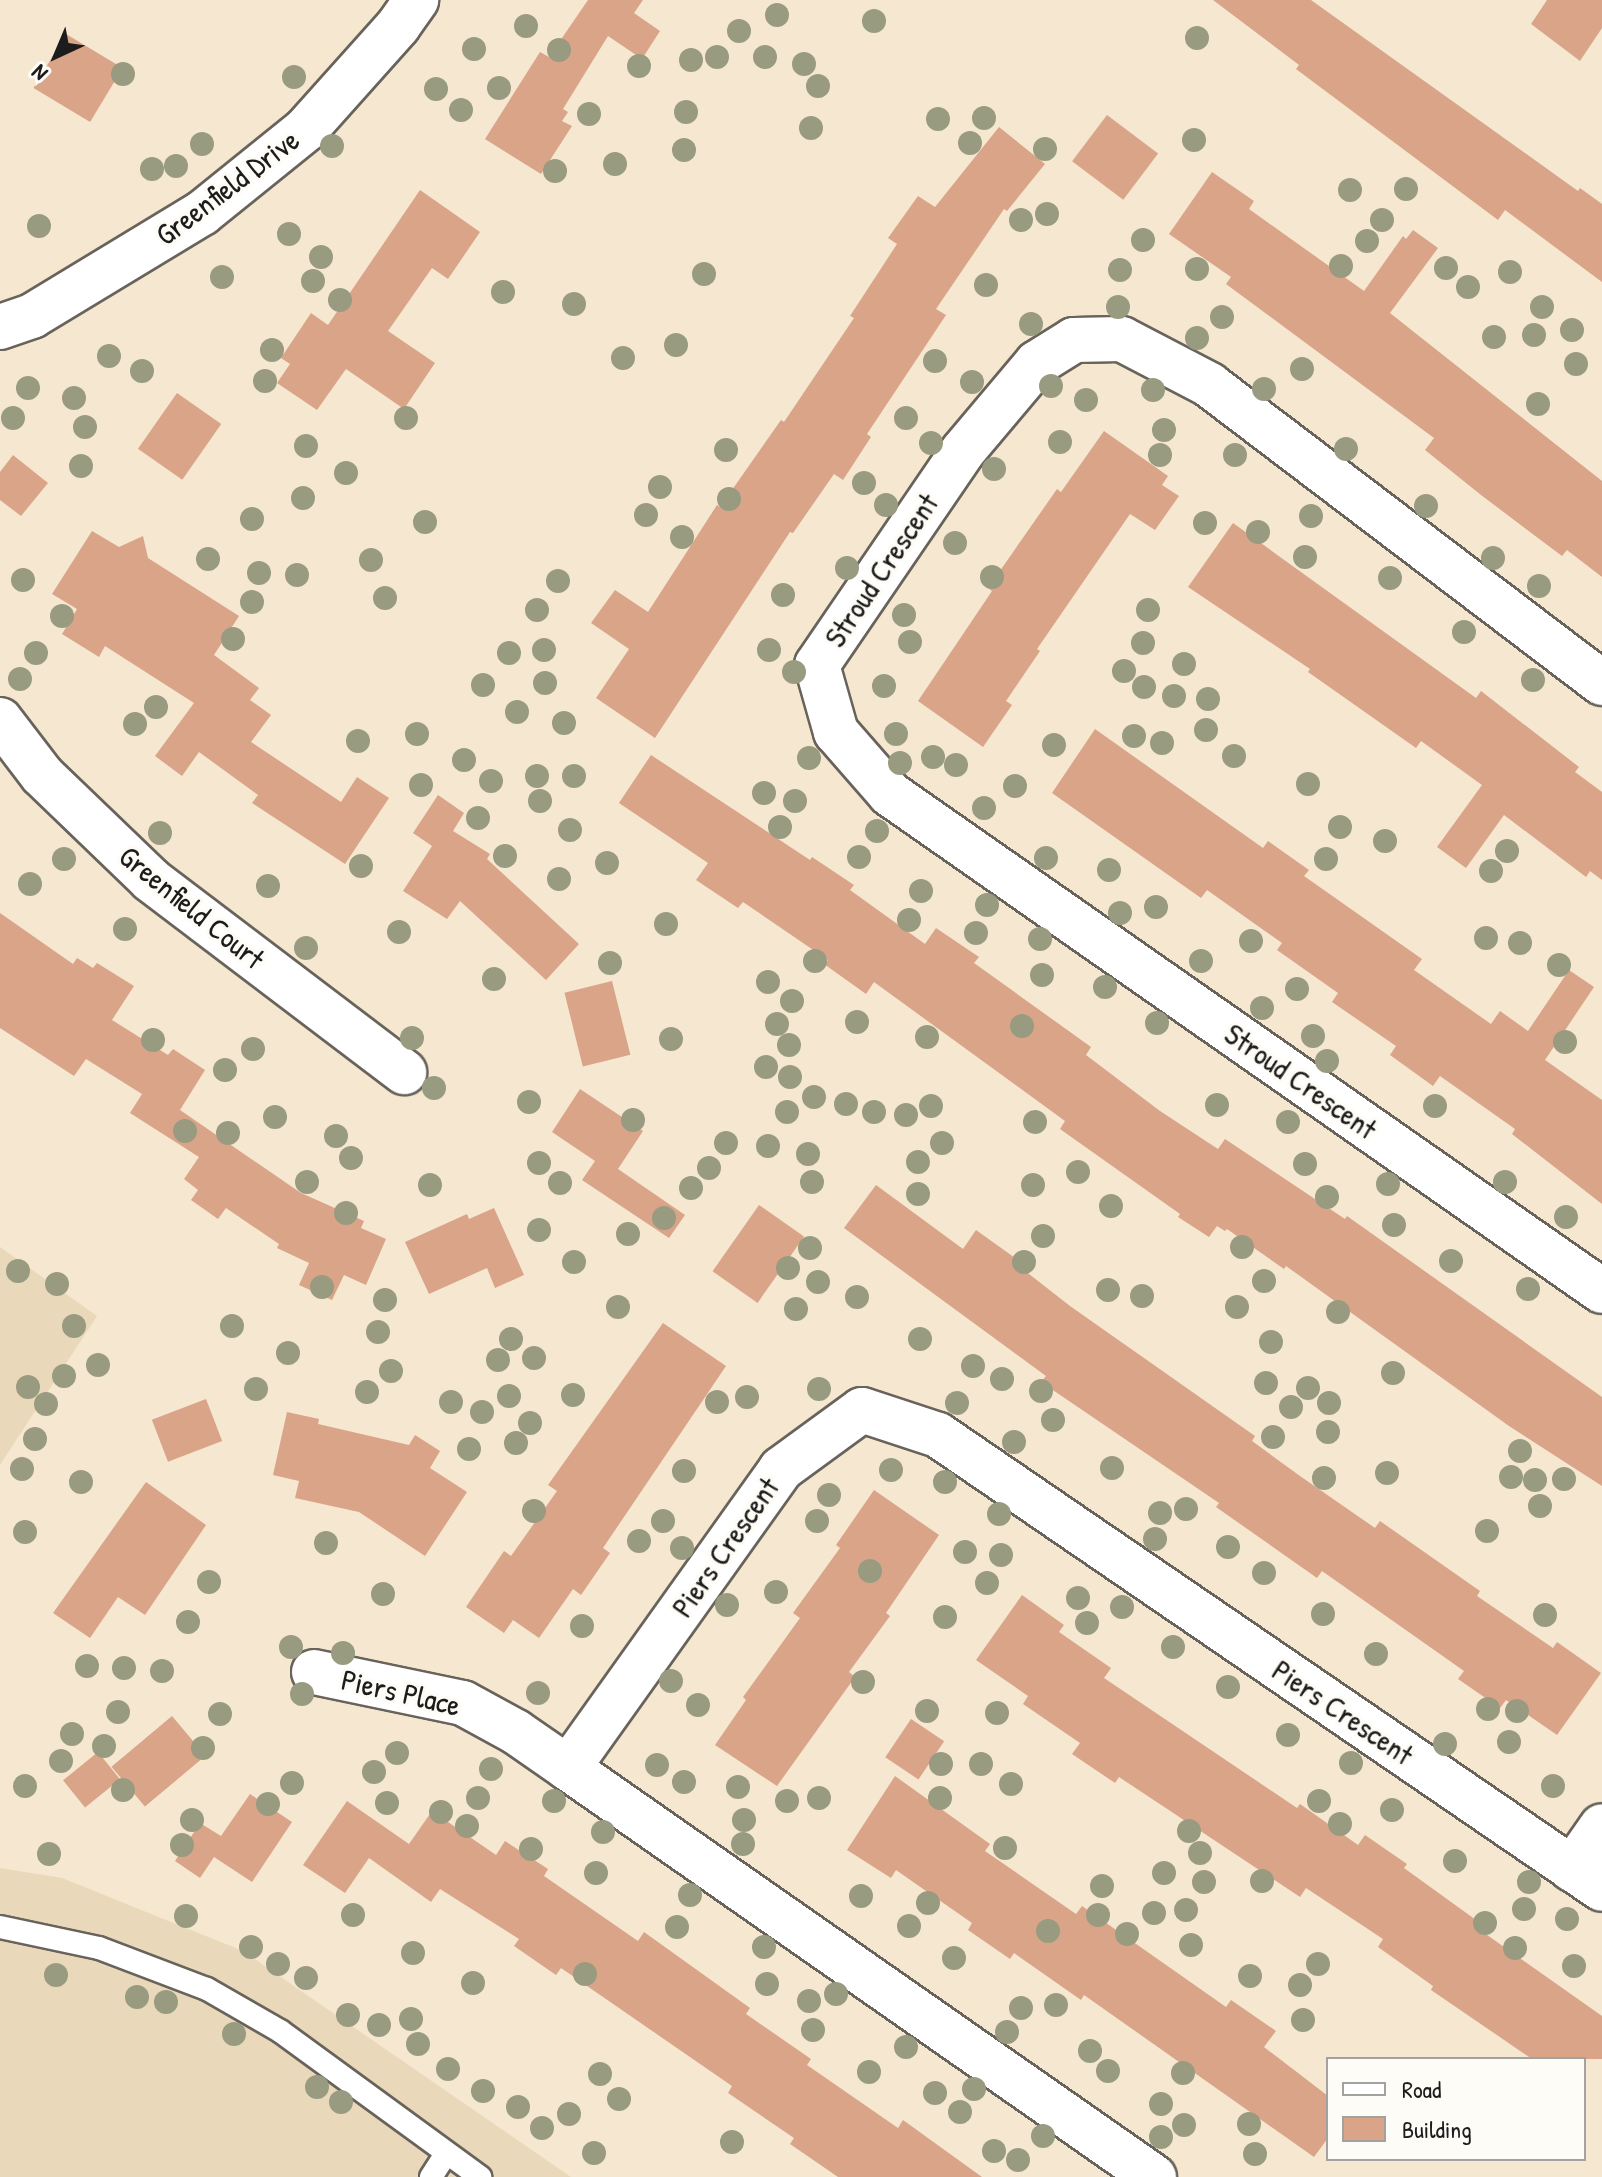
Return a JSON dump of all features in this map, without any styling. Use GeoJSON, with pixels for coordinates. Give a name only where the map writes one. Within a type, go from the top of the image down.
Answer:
{"type":"FeatureCollection","features":[{"type":"Feature","properties":{"kind":"street","name":"Greenfield Drive"},"geometry":{"type":"LineString","coordinates":[[0,327],[32,316],[202,213],[306,129],[398,26],[416,0]]}},
{"type":"Feature","properties":{"kind":"street","name":"Stroud Crescent"},"geometry":{"type":"LineString","coordinates":[[1602,683],[1210,385],[1122,339],[1074,340],[1037,363],[963,451],[817,665],[836,732],[890,794],[1602,1291]]}},
{"type":"Feature","properties":{"kind":"street","name":"Greenfield Court"},"geometry":{"type":"LineString","coordinates":[[0,720],[42,775],[151,880],[404,1072]]}},
{"type":"Feature","properties":{"kind":"street","name":"Piers Crescent"},"geometry":{"type":"LineString","coordinates":[[568,1768],[781,1469],[862,1410],[938,1435],[1587,1879]]}},
{"type":"Feature","properties":{"kind":"street","name":"Piers Place"},"geometry":{"type":"LineString","coordinates":[[314,1672],[463,1703],[516,1732],[568,1768]]}},
{"type":"Feature","properties":{"kind":"street"},"geometry":{"type":"LineString","coordinates":[[568,1768],[1154,2177]]}},
{"type":"Feature","properties":{"kind":"street"},"geometry":{"type":"LineString","coordinates":[[1587,1879],[1602,1826]]}},
{"type":"Feature","properties":{"kind":"lane"},"geometry":{"type":"LineString","coordinates":[[0,1927],[99,1948],[207,1989],[280,2031],[480,2177]]}},
{"type":"Feature","properties":{"kind":"lane"},"geometry":{"type":"LineString","coordinates":[[431,2177],[446,2154]]}},
{"type":"Feature","properties":{"kind":"shaded area"},"geometry":{"type":"Polygon","coordinates":[[[0,1247],[97,1316],[0,1465],[0,1247]]]}},
{"type":"Feature","properties":{"kind":"shaded area"},"geometry":{"type":"Polygon","coordinates":[[[0,1868],[62,1878],[243,1951],[571,2177],[0,2177],[0,1868]]]}},
{"type":"Feature","properties":{"kind":"building"},"geometry":{"type":"Polygon","coordinates":[[[588,0],[643,0],[634,13],[660,31],[642,59],[608,36],[563,109],[568,112],[562,121],[572,126],[541,174],[485,139],[540,52],[549,57],[588,0]]]}},
{"type":"Feature","properties":{"kind":"building"},"geometry":{"type":"Polygon","coordinates":[[[1213,0],[1311,0],[1578,191],[1580,188],[1602,204],[1602,282],[1505,210],[1498,220],[1296,69],[1299,65],[1213,0]]]}},
{"type":"Feature","properties":{"kind":"building"},"geometry":{"type":"Polygon","coordinates":[[[1547,0],[1602,0],[1602,28],[1580,61],[1531,24],[1547,0]]]}},
{"type":"Feature","properties":{"kind":"building"},"geometry":{"type":"Polygon","coordinates":[[[66,34],[123,68],[90,122],[34,88],[66,34]]]}},
{"type":"Feature","properties":{"kind":"building"},"geometry":{"type":"Polygon","coordinates":[[[1107,115],[1158,154],[1123,200],[1072,161],[1107,115]]]}},
{"type":"Feature","properties":{"kind":"building"},"geometry":{"type":"Polygon","coordinates":[[[999,127],[1045,164],[1007,211],[1004,209],[936,309],[946,315],[867,434],[871,437],[843,480],[834,474],[793,533],[790,532],[655,738],[596,698],[629,649],[591,623],[615,590],[648,612],[717,505],[720,507],[781,420],[784,422],[854,318],[850,316],[897,244],[888,238],[918,196],[935,207],[999,127]]]}},
{"type":"Feature","properties":{"kind":"building"},"geometry":{"type":"Polygon","coordinates":[[[1212,172],[1254,201],[1249,209],[1364,291],[1403,236],[1406,239],[1413,230],[1438,248],[1390,313],[1602,481],[1602,577],[1567,550],[1562,556],[1481,495],[1425,450],[1434,438],[1226,284],[1231,277],[1169,234],[1212,172]]]}},
{"type":"Feature","properties":{"kind":"building"},"geometry":{"type":"Polygon","coordinates":[[[420,190],[480,232],[448,279],[432,268],[388,331],[435,363],[404,409],[346,369],[317,410],[277,383],[290,364],[281,358],[311,313],[328,325],[420,190]]]}},
{"type":"Feature","properties":{"kind":"building"},"geometry":{"type":"Polygon","coordinates":[[[177,393],[221,424],[182,480],[138,449],[177,393]]]}},
{"type":"Feature","properties":{"kind":"building"},"geometry":{"type":"Polygon","coordinates":[[[1104,431],[1168,476],[1162,485],[1179,496],[1155,530],[1130,514],[1037,649],[1040,651],[1006,701],[1012,705],[983,747],[918,701],[992,591],[988,588],[1057,489],[1061,492],[1104,431]]]}},
{"type":"Feature","properties":{"kind":"building"},"geometry":{"type":"Polygon","coordinates":[[[13,455],[48,483],[21,516],[0,500],[0,472],[13,455]]]}},
{"type":"Feature","properties":{"kind":"building"},"geometry":{"type":"Polygon","coordinates":[[[1233,523],[1476,698],[1481,691],[1579,767],[1575,772],[1602,792],[1602,880],[1590,871],[1586,877],[1504,815],[1466,868],[1437,847],[1482,785],[1421,741],[1416,748],[1308,672],[1310,669],[1188,587],[1233,523]]]}},
{"type":"Feature","properties":{"kind":"building"},"geometry":{"type":"Polygon","coordinates":[[[92,531],[119,547],[143,536],[148,558],[239,616],[214,655],[259,688],[250,700],[271,715],[251,742],[341,802],[357,777],[389,798],[345,864],[252,803],[258,795],[199,752],[182,776],[155,756],[194,703],[105,646],[99,657],[62,634],[77,609],[52,594],[92,531]]]}},
{"type":"Feature","properties":{"kind":"building"},"geometry":{"type":"Polygon","coordinates":[[[1095,729],[1263,848],[1268,841],[1309,870],[1304,876],[1422,959],[1414,970],[1491,1024],[1500,1011],[1528,1031],[1569,970],[1594,987],[1545,1060],[1602,1100],[1602,1204],[1512,1134],[1515,1129],[1440,1076],[1433,1086],[1390,1055],[1396,1046],[1332,1002],[1338,993],[1277,950],[1282,943],[1207,890],[1201,898],[1052,793],[1095,729]]]}},
{"type":"Feature","properties":{"kind":"building"},"geometry":{"type":"Polygon","coordinates":[[[651,755],[810,860],[812,857],[854,885],[850,890],[925,944],[936,928],[979,957],[974,963],[1091,1047],[1086,1055],[1160,1111],[1218,1149],[1225,1139],[1345,1219],[1347,1216],[1602,1397],[1602,1486],[1509,1426],[1286,1266],[1284,1269],[1227,1229],[1225,1231],[1217,1226],[1209,1237],[1178,1217],[1180,1214],[1060,1129],[1065,1121],[874,982],[866,994],[824,964],[828,960],[743,902],[738,908],[696,880],[708,863],[619,803],[651,755]]]}},
{"type":"Feature","properties":{"kind":"building"},"geometry":{"type":"Polygon","coordinates":[[[438,795],[464,813],[453,831],[490,854],[487,859],[579,944],[546,980],[460,901],[447,919],[403,891],[432,846],[413,833],[438,795]]]}},
{"type":"Feature","properties":{"kind":"building"},"geometry":{"type":"Polygon","coordinates":[[[0,913],[73,964],[77,958],[93,968],[97,963],[134,986],[112,1020],[168,1055],[173,1049],[205,1070],[180,1110],[301,1193],[364,1221],[361,1228],[386,1239],[366,1285],[344,1275],[332,1300],[299,1285],[309,1263],[277,1248],[279,1244],[226,1208],[218,1219],[191,1200],[198,1190],[184,1179],[199,1157],[130,1113],[142,1094],[86,1059],[74,1076],[0,1028],[0,913]]]}},
{"type":"Feature","properties":{"kind":"building"},"geometry":{"type":"Polygon","coordinates":[[[612,981],[630,1055],[583,1067],[564,993],[612,981]]]}},
{"type":"Feature","properties":{"kind":"building"},"geometry":{"type":"Polygon","coordinates":[[[580,1089],[643,1131],[618,1169],[685,1215],[669,1238],[582,1180],[595,1161],[552,1132],[580,1089]]]}},
{"type":"Feature","properties":{"kind":"building"},"geometry":{"type":"Polygon","coordinates":[[[876,1185],[963,1249],[976,1230],[1018,1260],[1015,1263],[1070,1306],[1255,1436],[1252,1441],[1300,1476],[1375,1528],[1380,1521],[1480,1591],[1477,1596],[1553,1648],[1557,1642],[1601,1673],[1557,1735],[1506,1700],[1500,1708],[1458,1679],[1464,1671],[1322,1571],[1317,1578],[1216,1507],[1219,1503],[1041,1382],[1046,1376],[844,1228],[876,1185]]]}},
{"type":"Feature","properties":{"kind":"building"},"geometry":{"type":"Polygon","coordinates":[[[759,1205],[804,1237],[758,1303],[713,1271],[759,1205]]]}},
{"type":"Feature","properties":{"kind":"building"},"geometry":{"type":"Polygon","coordinates":[[[494,1208],[524,1275],[495,1288],[487,1268],[429,1294],[405,1242],[467,1214],[469,1219],[494,1208]]]}},
{"type":"Feature","properties":{"kind":"building"},"geometry":{"type":"Polygon","coordinates":[[[663,1323],[726,1366],[603,1548],[610,1553],[581,1595],[573,1589],[539,1638],[513,1620],[504,1633],[466,1607],[504,1551],[511,1556],[557,1491],[548,1485],[663,1323]]]}},
{"type":"Feature","properties":{"kind":"building"},"geometry":{"type":"Polygon","coordinates":[[[206,1399],[222,1441],[168,1462],[152,1420],[206,1399]]]}},
{"type":"Feature","properties":{"kind":"building"},"geometry":{"type":"Polygon","coordinates":[[[287,1412],[319,1419],[318,1424],[409,1445],[415,1435],[440,1451],[430,1468],[467,1492],[425,1556],[359,1512],[295,1498],[299,1481],[273,1475],[287,1412]]]}},
{"type":"Feature","properties":{"kind":"building"},"geometry":{"type":"Polygon","coordinates":[[[146,1482],[206,1525],[145,1615],[118,1597],[90,1638],[53,1613],[146,1482]]]}},
{"type":"Feature","properties":{"kind":"building"},"geometry":{"type":"Polygon","coordinates":[[[874,1490],[939,1535],[886,1613],[890,1616],[849,1672],[855,1677],[777,1786],[715,1745],[746,1700],[743,1697],[800,1618],[793,1613],[840,1548],[836,1545],[874,1490]]]}},
{"type":"Feature","properties":{"kind":"building"},"geometry":{"type":"Polygon","coordinates":[[[1022,1595],[1064,1625],[1059,1632],[1111,1668],[1104,1678],[1297,1808],[1300,1804],[1358,1845],[1365,1835],[1407,1864],[1404,1868],[1476,1920],[1473,1925],[1602,2016],[1602,2059],[1529,2057],[1431,1990],[1433,1986],[1378,1947],[1383,1939],[1306,1888],[1300,1897],[1119,1777],[1115,1783],[1072,1754],[1080,1743],[1023,1704],[1028,1696],[976,1660],[1022,1595]]]}},
{"type":"Feature","properties":{"kind":"building"},"geometry":{"type":"Polygon","coordinates":[[[172,1716],[205,1756],[145,1807],[111,1767],[172,1716]]]}},
{"type":"Feature","properties":{"kind":"building"},"geometry":{"type":"Polygon","coordinates":[[[911,1719],[944,1741],[918,1780],[885,1757],[911,1719]]]}},
{"type":"Feature","properties":{"kind":"building"},"geometry":{"type":"Polygon","coordinates":[[[98,1752],[120,1779],[85,1808],[63,1780],[98,1752]]]}},
{"type":"Feature","properties":{"kind":"building"},"geometry":{"type":"Polygon","coordinates":[[[895,1776],[990,1844],[985,1851],[1076,1914],[1082,1906],[1226,2007],[1231,2000],[1276,2031],[1264,2047],[1326,2094],[1326,2141],[1314,2157],[1084,1995],[1081,2000],[1014,1953],[1010,1959],[968,1930],[972,1923],[896,1870],[891,1878],[847,1850],[895,1776]]]}},
{"type":"Feature","properties":{"kind":"building"},"geometry":{"type":"Polygon","coordinates":[[[250,1794],[292,1822],[252,1882],[214,1857],[200,1878],[175,1861],[200,1823],[221,1836],[250,1794]]]}},
{"type":"Feature","properties":{"kind":"building"},"geometry":{"type":"Polygon","coordinates":[[[347,1801],[409,1844],[432,1811],[496,1855],[505,1841],[548,1869],[544,1876],[638,1941],[644,1932],[750,2008],[746,2014],[811,2059],[807,2065],[898,2128],[903,2120],[982,2177],[838,2177],[790,2144],[794,2138],[728,2093],[732,2086],[561,1968],[556,1975],[514,1946],[519,1939],[440,1889],[431,1902],[369,1858],[345,1893],[303,1865],[347,1801]]]}}]}
